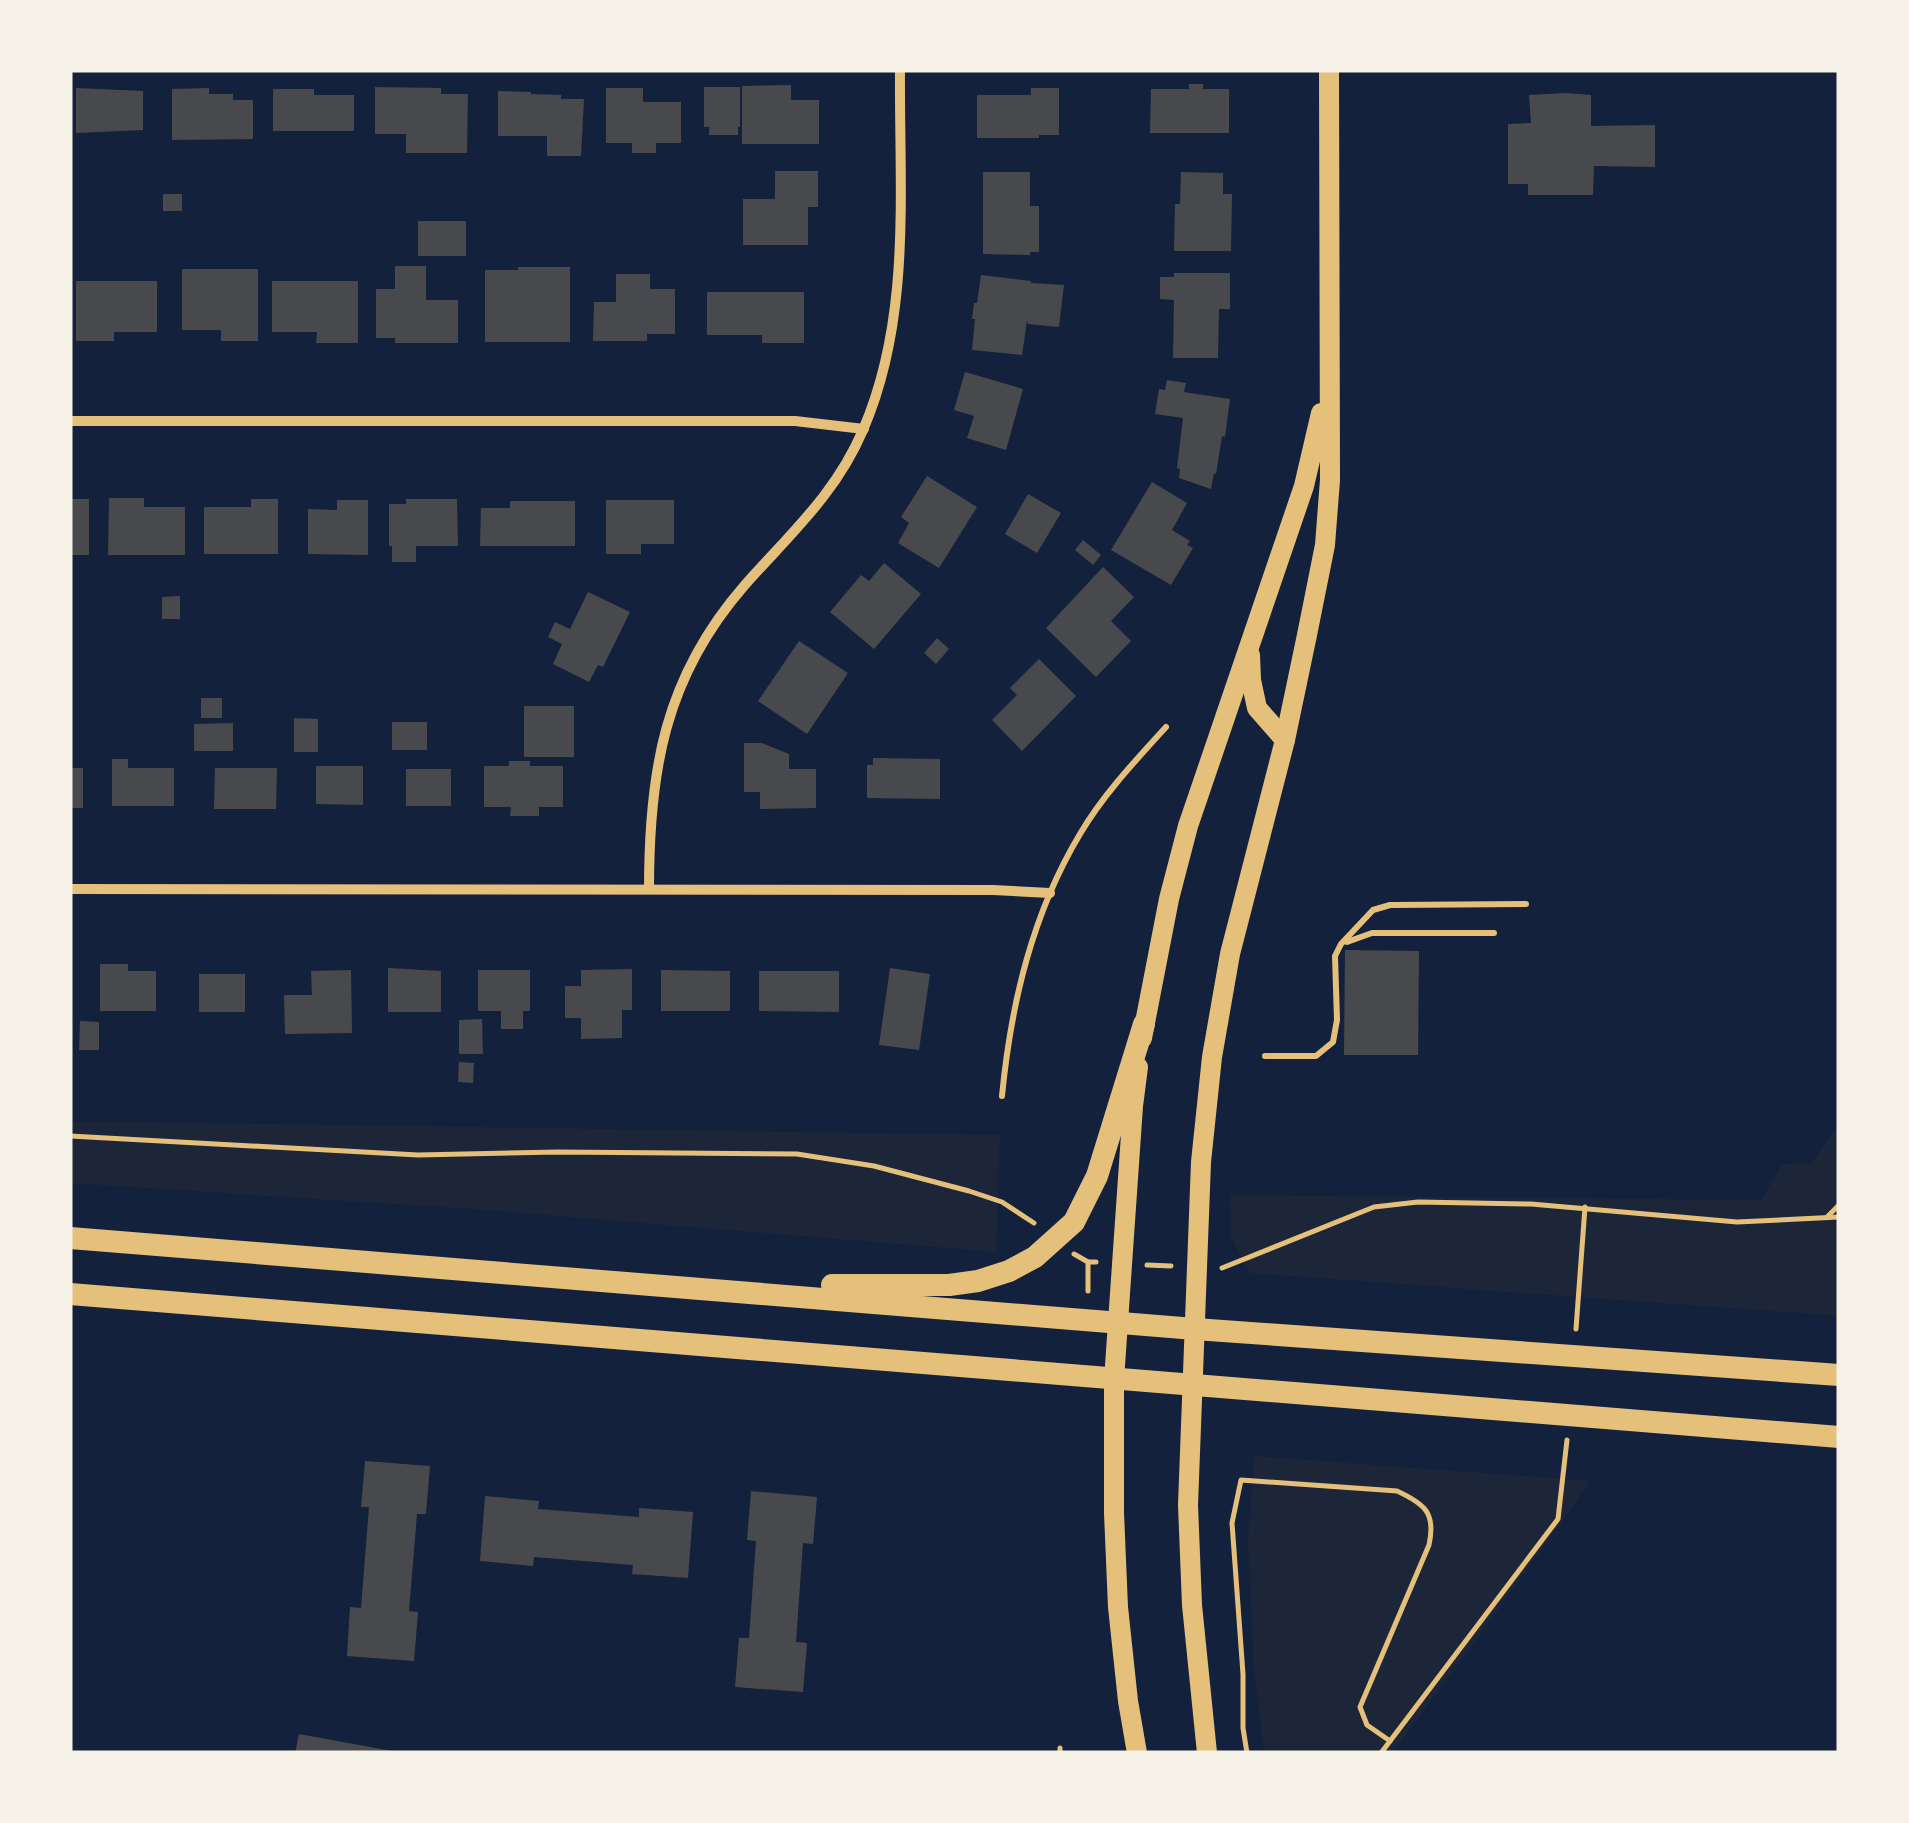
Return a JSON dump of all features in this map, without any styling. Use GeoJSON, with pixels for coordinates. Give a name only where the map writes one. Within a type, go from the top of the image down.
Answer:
{"type":"FeatureCollection","features":[{"type":"Feature","properties":{"kind":"main road"},"geometry":{"type":"LineString","coordinates":[[1208,1753],[1192,1606],[1189,1522],[1201,1162],[1212,1058],[1236,926],[1284,740],[1324,545],[1330,480],[1329,70]]}},
{"type":"Feature","properties":{"kind":"main road"},"geometry":{"type":"LineString","coordinates":[[1137,1753],[1118,1607],[1114,1380],[1133,1106],[1144,1024],[1188,826],[1304,486],[1329,382]]}},
{"type":"Feature","properties":{"kind":"main road"},"geometry":{"type":"LineString","coordinates":[[1250,643],[1251,680],[1258,708],[1284,740]]}},
{"type":"Feature","properties":{"kind":"main road"},"geometry":{"type":"LineString","coordinates":[[625,1282],[912,1286],[978,1280],[1009,1272],[1035,1258],[1074,1222],[1088,1198],[1144,1024]]}},
{"type":"Feature","properties":{"kind":"main road"},"geometry":{"type":"LineString","coordinates":[[70,1238],[1195,1329],[1839,1374]]}},
{"type":"Feature","properties":{"kind":"main road"},"geometry":{"type":"LineString","coordinates":[[70,1294],[1839,1437]]}},
{"type":"Feature","properties":{"kind":"street"},"geometry":{"type":"LineString","coordinates":[[649,890],[654,780],[668,718],[684,680],[710,633],[742,589],[840,476],[864,429],[886,362],[898,292],[900,70]]}},
{"type":"Feature","properties":{"kind":"street"},"geometry":{"type":"LineString","coordinates":[[70,421],[795,421],[864,429]]}},
{"type":"Feature","properties":{"kind":"street"},"geometry":{"type":"LineString","coordinates":[[70,889],[993,890],[1050,894]]}},
{"type":"Feature","properties":{"kind":"lane"},"geometry":{"type":"LineString","coordinates":[[1002,1096],[1015,999],[1050,894],[1094,812],[1166,727]]}},
{"type":"Feature","properties":{"kind":"lane"},"geometry":{"type":"LineString","coordinates":[[1265,1056],[1316,1056],[1332,1042],[1337,1020],[1335,956],[1341,944],[1373,910],[1390,904],[1526,904]]}},
{"type":"Feature","properties":{"kind":"lane"},"geometry":{"type":"LineString","coordinates":[[1341,944],[1372,932],[1494,933]]}},
{"type":"Feature","properties":{"kind":"path"},"geometry":{"type":"LineString","coordinates":[[70,1136],[418,1155],[798,1154],[874,1166],[969,1191],[1002,1202],[1043,1230]]}},
{"type":"Feature","properties":{"kind":"path"},"geometry":{"type":"LineString","coordinates":[[1062,1248],[1088,1262],[1224,1268],[1374,1207],[1418,1202],[1585,1207],[1736,1222],[1839,1217]]}},
{"type":"Feature","properties":{"kind":"path"},"geometry":{"type":"LineString","coordinates":[[1828,1216],[1839,1205]]}},
{"type":"Feature","properties":{"kind":"path"},"geometry":{"type":"LineString","coordinates":[[1580,1280],[1585,1207]]}},
{"type":"Feature","properties":{"kind":"path"},"geometry":{"type":"LineString","coordinates":[[1088,1262],[1088,1291]]}},
{"type":"Feature","properties":{"kind":"path"},"geometry":{"type":"LineString","coordinates":[[1246,1753],[1232,1523],[1241,1480],[1396,1491],[1427,1510],[1433,1528],[1429,1545],[1360,1707],[1367,1725],[1390,1741]]}},
{"type":"Feature","properties":{"kind":"path"},"geometry":{"type":"LineString","coordinates":[[1381,1753],[1558,1519],[1563,1494]]}},
{"type":"Feature","properties":{"kind":"shaded area"},"geometry":{"type":"Polygon","coordinates":[[[70,1121],[1000,1135],[996,1252],[472,1209],[70,1183],[70,1121]]]}},
{"type":"Feature","properties":{"kind":"shaded area"},"geometry":{"type":"Polygon","coordinates":[[[1839,1123],[1839,1316],[1250,1273],[1231,1237],[1230,1195],[1761,1200],[1783,1164],[1812,1163],[1839,1123]]]}},
{"type":"Feature","properties":{"kind":"shaded area"},"geometry":{"type":"Polygon","coordinates":[[[1254,1456],[1591,1481],[1392,1753],[1264,1753],[1254,1669],[1248,1539],[1254,1456]]]}},
{"type":"Feature","properties":{"kind":"building"},"geometry":{"type":"Polygon","coordinates":[[[1189,84],[1203,84],[1203,89],[1229,89],[1229,133],[1150,133],[1151,89],[1189,89],[1189,84]]]}},
{"type":"Feature","properties":{"kind":"building"},"geometry":{"type":"Polygon","coordinates":[[[791,85],[791,100],[819,100],[819,144],[742,144],[742,86],[791,85]]]}},
{"type":"Feature","properties":{"kind":"building"},"geometry":{"type":"Polygon","coordinates":[[[375,87],[441,88],[441,94],[468,94],[467,153],[406,153],[406,134],[375,134],[375,87]]]}},
{"type":"Feature","properties":{"kind":"building"},"geometry":{"type":"Polygon","coordinates":[[[704,87],[740,87],[738,135],[709,135],[709,127],[704,127],[704,87]]]}},
{"type":"Feature","properties":{"kind":"building"},"geometry":{"type":"Polygon","coordinates":[[[76,88],[143,91],[143,130],[76,133],[76,88]]]}},
{"type":"Feature","properties":{"kind":"building"},"geometry":{"type":"Polygon","coordinates":[[[209,88],[209,94],[233,94],[233,100],[253,100],[253,139],[172,140],[172,89],[209,88]]]}},
{"type":"Feature","properties":{"kind":"building"},"geometry":{"type":"Polygon","coordinates":[[[606,88],[643,88],[643,102],[681,102],[681,143],[656,143],[656,153],[632,153],[632,143],[606,143],[606,88]]]}},
{"type":"Feature","properties":{"kind":"building"},"geometry":{"type":"Polygon","coordinates":[[[1031,88],[1059,88],[1059,135],[977,138],[977,95],[1031,95],[1031,88]]]}},
{"type":"Feature","properties":{"kind":"building"},"geometry":{"type":"Polygon","coordinates":[[[273,89],[314,89],[314,95],[354,95],[354,131],[273,131],[273,89]]]}},
{"type":"Feature","properties":{"kind":"building"},"geometry":{"type":"Polygon","coordinates":[[[498,91],[584,99],[581,156],[547,156],[547,136],[498,136],[498,91]]]}},
{"type":"Feature","properties":{"kind":"building"},"geometry":{"type":"Polygon","coordinates":[[[1529,95],[1591,95],[1591,126],[1655,125],[1655,167],[1594,166],[1593,195],[1528,195],[1528,184],[1508,184],[1508,124],[1531,123],[1529,95]]]}},
{"type":"Feature","properties":{"kind":"building"},"geometry":{"type":"Polygon","coordinates":[[[775,171],[818,171],[818,207],[808,207],[808,245],[743,245],[743,199],[775,199],[775,171]]]}},
{"type":"Feature","properties":{"kind":"building"},"geometry":{"type":"Polygon","coordinates":[[[983,172],[1030,172],[1030,206],[1039,206],[1039,252],[983,254],[983,172]]]}},
{"type":"Feature","properties":{"kind":"building"},"geometry":{"type":"Polygon","coordinates":[[[1181,172],[1223,173],[1223,194],[1232,194],[1231,251],[1174,251],[1175,204],[1180,204],[1181,172]]]}},
{"type":"Feature","properties":{"kind":"building"},"geometry":{"type":"Polygon","coordinates":[[[163,194],[182,194],[182,211],[163,211],[163,194]]]}},
{"type":"Feature","properties":{"kind":"building"},"geometry":{"type":"Polygon","coordinates":[[[418,221],[466,221],[466,256],[418,256],[418,221]]]}},
{"type":"Feature","properties":{"kind":"building"},"geometry":{"type":"Polygon","coordinates":[[[395,266],[426,266],[426,300],[458,300],[458,343],[395,343],[395,338],[376,338],[376,289],[395,289],[395,266]]]}},
{"type":"Feature","properties":{"kind":"building"},"geometry":{"type":"Polygon","coordinates":[[[570,267],[570,342],[485,342],[485,270],[570,267]]]}},
{"type":"Feature","properties":{"kind":"building"},"geometry":{"type":"Polygon","coordinates":[[[182,269],[258,269],[258,341],[221,341],[221,330],[182,330],[182,269]]]}},
{"type":"Feature","properties":{"kind":"building"},"geometry":{"type":"Polygon","coordinates":[[[1174,273],[1230,273],[1230,309],[1219,309],[1218,358],[1173,358],[1174,300],[1160,299],[1160,277],[1174,277],[1174,273]]]}},
{"type":"Feature","properties":{"kind":"building"},"geometry":{"type":"Polygon","coordinates":[[[616,274],[650,274],[650,289],[675,289],[675,334],[647,334],[647,341],[593,341],[594,302],[616,302],[616,274]]]}},
{"type":"Feature","properties":{"kind":"building"},"geometry":{"type":"Polygon","coordinates":[[[981,275],[1064,285],[1059,327],[1027,321],[1022,355],[972,350],[972,319],[981,275]]]}},
{"type":"Feature","properties":{"kind":"building"},"geometry":{"type":"Polygon","coordinates":[[[76,281],[157,281],[157,332],[114,332],[114,341],[76,341],[76,281]]]}},
{"type":"Feature","properties":{"kind":"building"},"geometry":{"type":"Polygon","coordinates":[[[272,281],[358,281],[358,343],[316,343],[317,332],[272,332],[272,281]]]}},
{"type":"Feature","properties":{"kind":"building"},"geometry":{"type":"Polygon","coordinates":[[[707,292],[804,292],[804,343],[762,343],[762,335],[707,335],[707,292]]]}},
{"type":"Feature","properties":{"kind":"building"},"geometry":{"type":"Polygon","coordinates":[[[965,372],[1023,389],[1006,450],[967,438],[974,416],[954,410],[965,372]]]}},
{"type":"Feature","properties":{"kind":"building"},"geometry":{"type":"Polygon","coordinates":[[[1167,380],[1186,383],[1184,392],[1230,399],[1211,489],[1179,478],[1183,418],[1155,414],[1159,389],[1165,390],[1167,380]]]}},
{"type":"Feature","properties":{"kind":"building"},"geometry":{"type":"Polygon","coordinates":[[[927,476],[977,507],[939,568],[898,543],[909,523],[901,517],[927,476]]]}},
{"type":"Feature","properties":{"kind":"building"},"geometry":{"type":"Polygon","coordinates":[[[1152,482],[1187,503],[1172,530],[1190,541],[1187,545],[1193,548],[1171,585],[1111,550],[1152,482]]]}},
{"type":"Feature","properties":{"kind":"building"},"geometry":{"type":"Polygon","coordinates":[[[1028,494],[1061,513],[1037,553],[1005,534],[1028,494]]]}},
{"type":"Feature","properties":{"kind":"building"},"geometry":{"type":"Polygon","coordinates":[[[109,498],[144,498],[144,507],[185,507],[185,555],[108,555],[109,498]]]}},
{"type":"Feature","properties":{"kind":"building"},"geometry":{"type":"Polygon","coordinates":[[[70,499],[89,499],[89,555],[70,555],[70,499]]]}},
{"type":"Feature","properties":{"kind":"building"},"geometry":{"type":"Polygon","coordinates":[[[251,499],[278,499],[278,554],[204,554],[204,507],[251,507],[251,499]]]}},
{"type":"Feature","properties":{"kind":"building"},"geometry":{"type":"Polygon","coordinates":[[[406,499],[457,499],[458,546],[416,546],[416,562],[392,562],[389,504],[406,504],[406,499]]]}},
{"type":"Feature","properties":{"kind":"building"},"geometry":{"type":"Polygon","coordinates":[[[337,500],[368,500],[368,555],[308,554],[308,509],[337,510],[337,500]]]}},
{"type":"Feature","properties":{"kind":"building"},"geometry":{"type":"Polygon","coordinates":[[[606,500],[674,500],[674,544],[641,544],[641,554],[606,554],[606,500]]]}},
{"type":"Feature","properties":{"kind":"building"},"geometry":{"type":"Polygon","coordinates":[[[510,501],[575,501],[575,546],[480,546],[481,508],[510,508],[510,501]]]}},
{"type":"Feature","properties":{"kind":"building"},"geometry":{"type":"Polygon","coordinates":[[[1083,540],[1101,555],[1093,565],[1075,550],[1083,540]]]}},
{"type":"Feature","properties":{"kind":"building"},"geometry":{"type":"Polygon","coordinates":[[[884,563],[921,594],[874,649],[830,612],[861,575],[869,581],[884,563]]]}},
{"type":"Feature","properties":{"kind":"building"},"geometry":{"type":"Polygon","coordinates":[[[1103,567],[1134,597],[1111,621],[1131,641],[1096,677],[1046,628],[1103,567]]]}},
{"type":"Feature","properties":{"kind":"building"},"geometry":{"type":"Polygon","coordinates":[[[588,592],[630,612],[603,667],[598,665],[589,682],[553,664],[562,644],[548,637],[555,622],[570,629],[588,592]]]}},
{"type":"Feature","properties":{"kind":"building"},"geometry":{"type":"Polygon","coordinates":[[[180,596],[180,619],[162,619],[162,597],[180,596]]]}},
{"type":"Feature","properties":{"kind":"building"},"geometry":{"type":"Polygon","coordinates":[[[937,638],[949,649],[936,664],[924,653],[937,638]]]}},
{"type":"Feature","properties":{"kind":"building"},"geometry":{"type":"Polygon","coordinates":[[[799,641],[848,673],[807,734],[758,701],[799,641]]]}},
{"type":"Feature","properties":{"kind":"building"},"geometry":{"type":"Polygon","coordinates":[[[1039,659],[1076,696],[1022,751],[992,720],[1017,695],[1010,688],[1039,659]]]}},
{"type":"Feature","properties":{"kind":"building"},"geometry":{"type":"Polygon","coordinates":[[[201,698],[222,698],[222,718],[201,718],[201,698]]]}},
{"type":"Feature","properties":{"kind":"building"},"geometry":{"type":"Polygon","coordinates":[[[524,706],[574,706],[574,757],[524,757],[524,706]]]}},
{"type":"Feature","properties":{"kind":"building"},"geometry":{"type":"Polygon","coordinates":[[[294,718],[318,719],[318,752],[294,752],[294,718]]]}},
{"type":"Feature","properties":{"kind":"building"},"geometry":{"type":"Polygon","coordinates":[[[392,722],[427,722],[427,750],[392,750],[392,722]]]}},
{"type":"Feature","properties":{"kind":"building"},"geometry":{"type":"Polygon","coordinates":[[[233,723],[233,751],[194,751],[194,724],[233,723]]]}},
{"type":"Feature","properties":{"kind":"building"},"geometry":{"type":"Polygon","coordinates":[[[744,743],[762,743],[789,754],[789,769],[816,769],[816,808],[760,809],[760,792],[744,792],[744,743]]]}},
{"type":"Feature","properties":{"kind":"building"},"geometry":{"type":"Polygon","coordinates":[[[873,758],[940,759],[940,799],[867,798],[867,765],[873,765],[873,758]]]}},
{"type":"Feature","properties":{"kind":"building"},"geometry":{"type":"Polygon","coordinates":[[[112,759],[128,759],[128,768],[174,768],[174,806],[112,806],[112,759]]]}},
{"type":"Feature","properties":{"kind":"building"},"geometry":{"type":"Polygon","coordinates":[[[509,761],[530,761],[530,766],[563,766],[563,807],[539,807],[539,816],[510,816],[511,807],[484,807],[484,766],[509,766],[509,761]]]}},
{"type":"Feature","properties":{"kind":"building"},"geometry":{"type":"Polygon","coordinates":[[[316,766],[363,766],[363,805],[316,804],[316,766]]]}},
{"type":"Feature","properties":{"kind":"building"},"geometry":{"type":"Polygon","coordinates":[[[70,768],[83,768],[83,808],[70,808],[70,768]]]}},
{"type":"Feature","properties":{"kind":"building"},"geometry":{"type":"Polygon","coordinates":[[[215,768],[277,768],[276,809],[214,809],[215,768]]]}},
{"type":"Feature","properties":{"kind":"building"},"geometry":{"type":"Polygon","coordinates":[[[406,769],[451,769],[451,806],[406,806],[406,769]]]}},
{"type":"Feature","properties":{"kind":"building"},"geometry":{"type":"Polygon","coordinates":[[[1345,950],[1419,951],[1418,1055],[1344,1055],[1345,950]]]}},
{"type":"Feature","properties":{"kind":"building"},"geometry":{"type":"Polygon","coordinates":[[[100,964],[128,964],[128,971],[156,971],[156,1011],[100,1011],[100,964]]]}},
{"type":"Feature","properties":{"kind":"building"},"geometry":{"type":"Polygon","coordinates":[[[388,968],[441,971],[441,1012],[388,1012],[388,968]]]}},
{"type":"Feature","properties":{"kind":"building"},"geometry":{"type":"Polygon","coordinates":[[[890,968],[930,974],[919,1050],[879,1045],[890,968]]]}},
{"type":"Feature","properties":{"kind":"building"},"geometry":{"type":"Polygon","coordinates":[[[632,969],[632,1010],[622,1010],[622,1038],[581,1039],[581,1018],[565,1018],[565,986],[581,986],[581,970],[632,969]]]}},
{"type":"Feature","properties":{"kind":"building"},"geometry":{"type":"Polygon","coordinates":[[[351,970],[352,1033],[285,1034],[284,995],[312,995],[311,971],[351,970]]]}},
{"type":"Feature","properties":{"kind":"building"},"geometry":{"type":"Polygon","coordinates":[[[478,970],[530,970],[530,1011],[523,1011],[523,1029],[501,1029],[501,1011],[478,1011],[478,970]]]}},
{"type":"Feature","properties":{"kind":"building"},"geometry":{"type":"Polygon","coordinates":[[[661,970],[730,971],[730,1011],[661,1011],[661,970]]]}},
{"type":"Feature","properties":{"kind":"building"},"geometry":{"type":"Polygon","coordinates":[[[759,971],[839,971],[839,1012],[759,1011],[759,971]]]}},
{"type":"Feature","properties":{"kind":"building"},"geometry":{"type":"Polygon","coordinates":[[[199,974],[245,974],[245,1012],[199,1012],[199,974]]]}},
{"type":"Feature","properties":{"kind":"building"},"geometry":{"type":"Polygon","coordinates":[[[482,1019],[483,1054],[459,1054],[459,1020],[482,1019]]]}},
{"type":"Feature","properties":{"kind":"building"},"geometry":{"type":"Polygon","coordinates":[[[80,1021],[99,1022],[99,1050],[79,1050],[80,1021]]]}},
{"type":"Feature","properties":{"kind":"building"},"geometry":{"type":"Polygon","coordinates":[[[459,1062],[474,1063],[473,1083],[458,1082],[459,1062]]]}},
{"type":"Feature","properties":{"kind":"building"},"geometry":{"type":"Polygon","coordinates":[[[365,1461],[430,1466],[426,1514],[417,1514],[409,1611],[418,1612],[414,1661],[347,1656],[350,1607],[361,1608],[369,1507],[361,1507],[365,1461]]]}},
{"type":"Feature","properties":{"kind":"building"},"geometry":{"type":"Polygon","coordinates":[[[751,1491],[817,1497],[813,1544],[803,1543],[796,1642],[807,1643],[803,1692],[735,1687],[739,1638],[749,1638],[756,1541],[747,1540],[751,1491]]]}},
{"type":"Feature","properties":{"kind":"building"},"geometry":{"type":"Polygon","coordinates":[[[485,1496],[539,1501],[538,1509],[639,1517],[639,1508],[693,1512],[688,1578],[632,1574],[633,1565],[534,1557],[533,1566],[480,1561],[485,1496]]]}},
{"type":"Feature","properties":{"kind":"building"},"geometry":{"type":"Polygon","coordinates":[[[299,1734],[392,1751],[392,1753],[295,1753],[299,1734]]]}}]}
